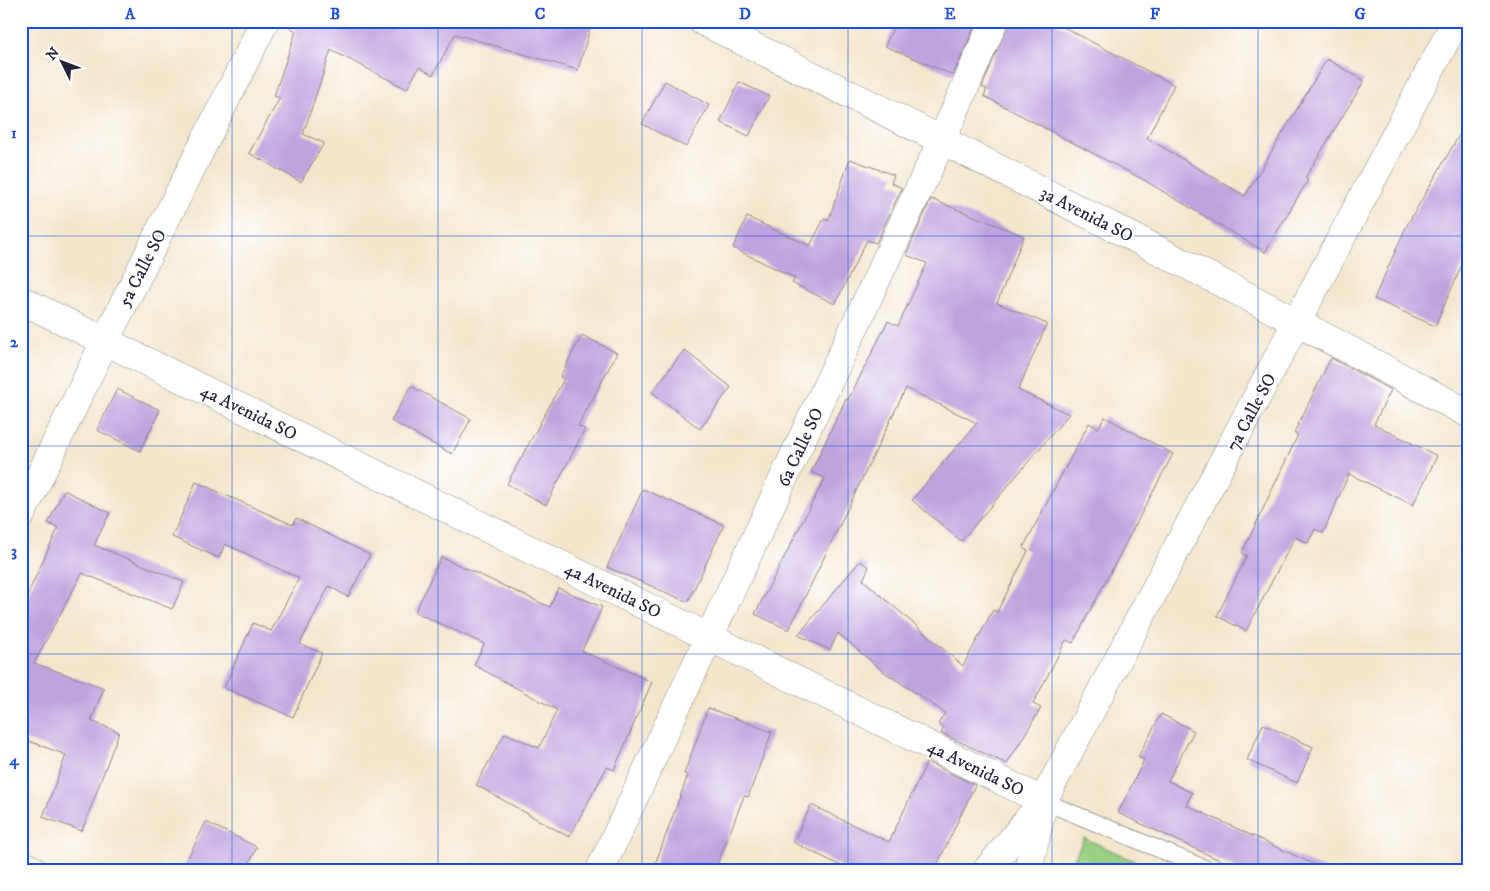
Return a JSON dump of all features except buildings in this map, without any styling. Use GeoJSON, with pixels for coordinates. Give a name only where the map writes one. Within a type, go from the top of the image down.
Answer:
{"type":"FeatureCollection","features":[{"type":"Feature","properties":{"kind":"street","name":"5a Calle SO"},"geometry":{"type":"LineString","coordinates":[[21,515],[105,341],[265,21]]}},
{"type":"Feature","properties":{"kind":"street","name":"3a Avenida SO"},"geometry":{"type":"LineString","coordinates":[[702,21],[942,140],[1298,322],[1469,414]]}},
{"type":"Feature","properties":{"kind":"street","name":"6a Calle SO"},"geometry":{"type":"LineString","coordinates":[[600,870],[942,140],[994,21]]}},
{"type":"Feature","properties":{"kind":"street","name":"7a Calle SO"},"geometry":{"type":"LineString","coordinates":[[987,870],[1043,801],[1456,21]]}},
{"type":"Feature","properties":{"kind":"street","name":"4a Avenida SO"},"geometry":{"type":"LineString","coordinates":[[21,300],[1043,801]]}},
{"type":"Feature","properties":{"kind":"street","name":"7a Calle SO"},"geometry":{"type":"LineString","coordinates":[[1028,870],[1043,801]]}},
{"type":"Feature","properties":{"kind":"street"},"geometry":{"type":"LineString","coordinates":[[21,864],[33,870]]}},
{"type":"Feature","properties":{"kind":"lane","name":"4a Avenida SO"},"geometry":{"type":"LineString","coordinates":[[1043,801],[1209,870]]}},
{"type":"Feature","properties":{"kind":"green space"},"geometry":{"type":"Polygon","coordinates":[[[1084,838],[1155,870],[1069,870],[1084,838]]]}}]}
